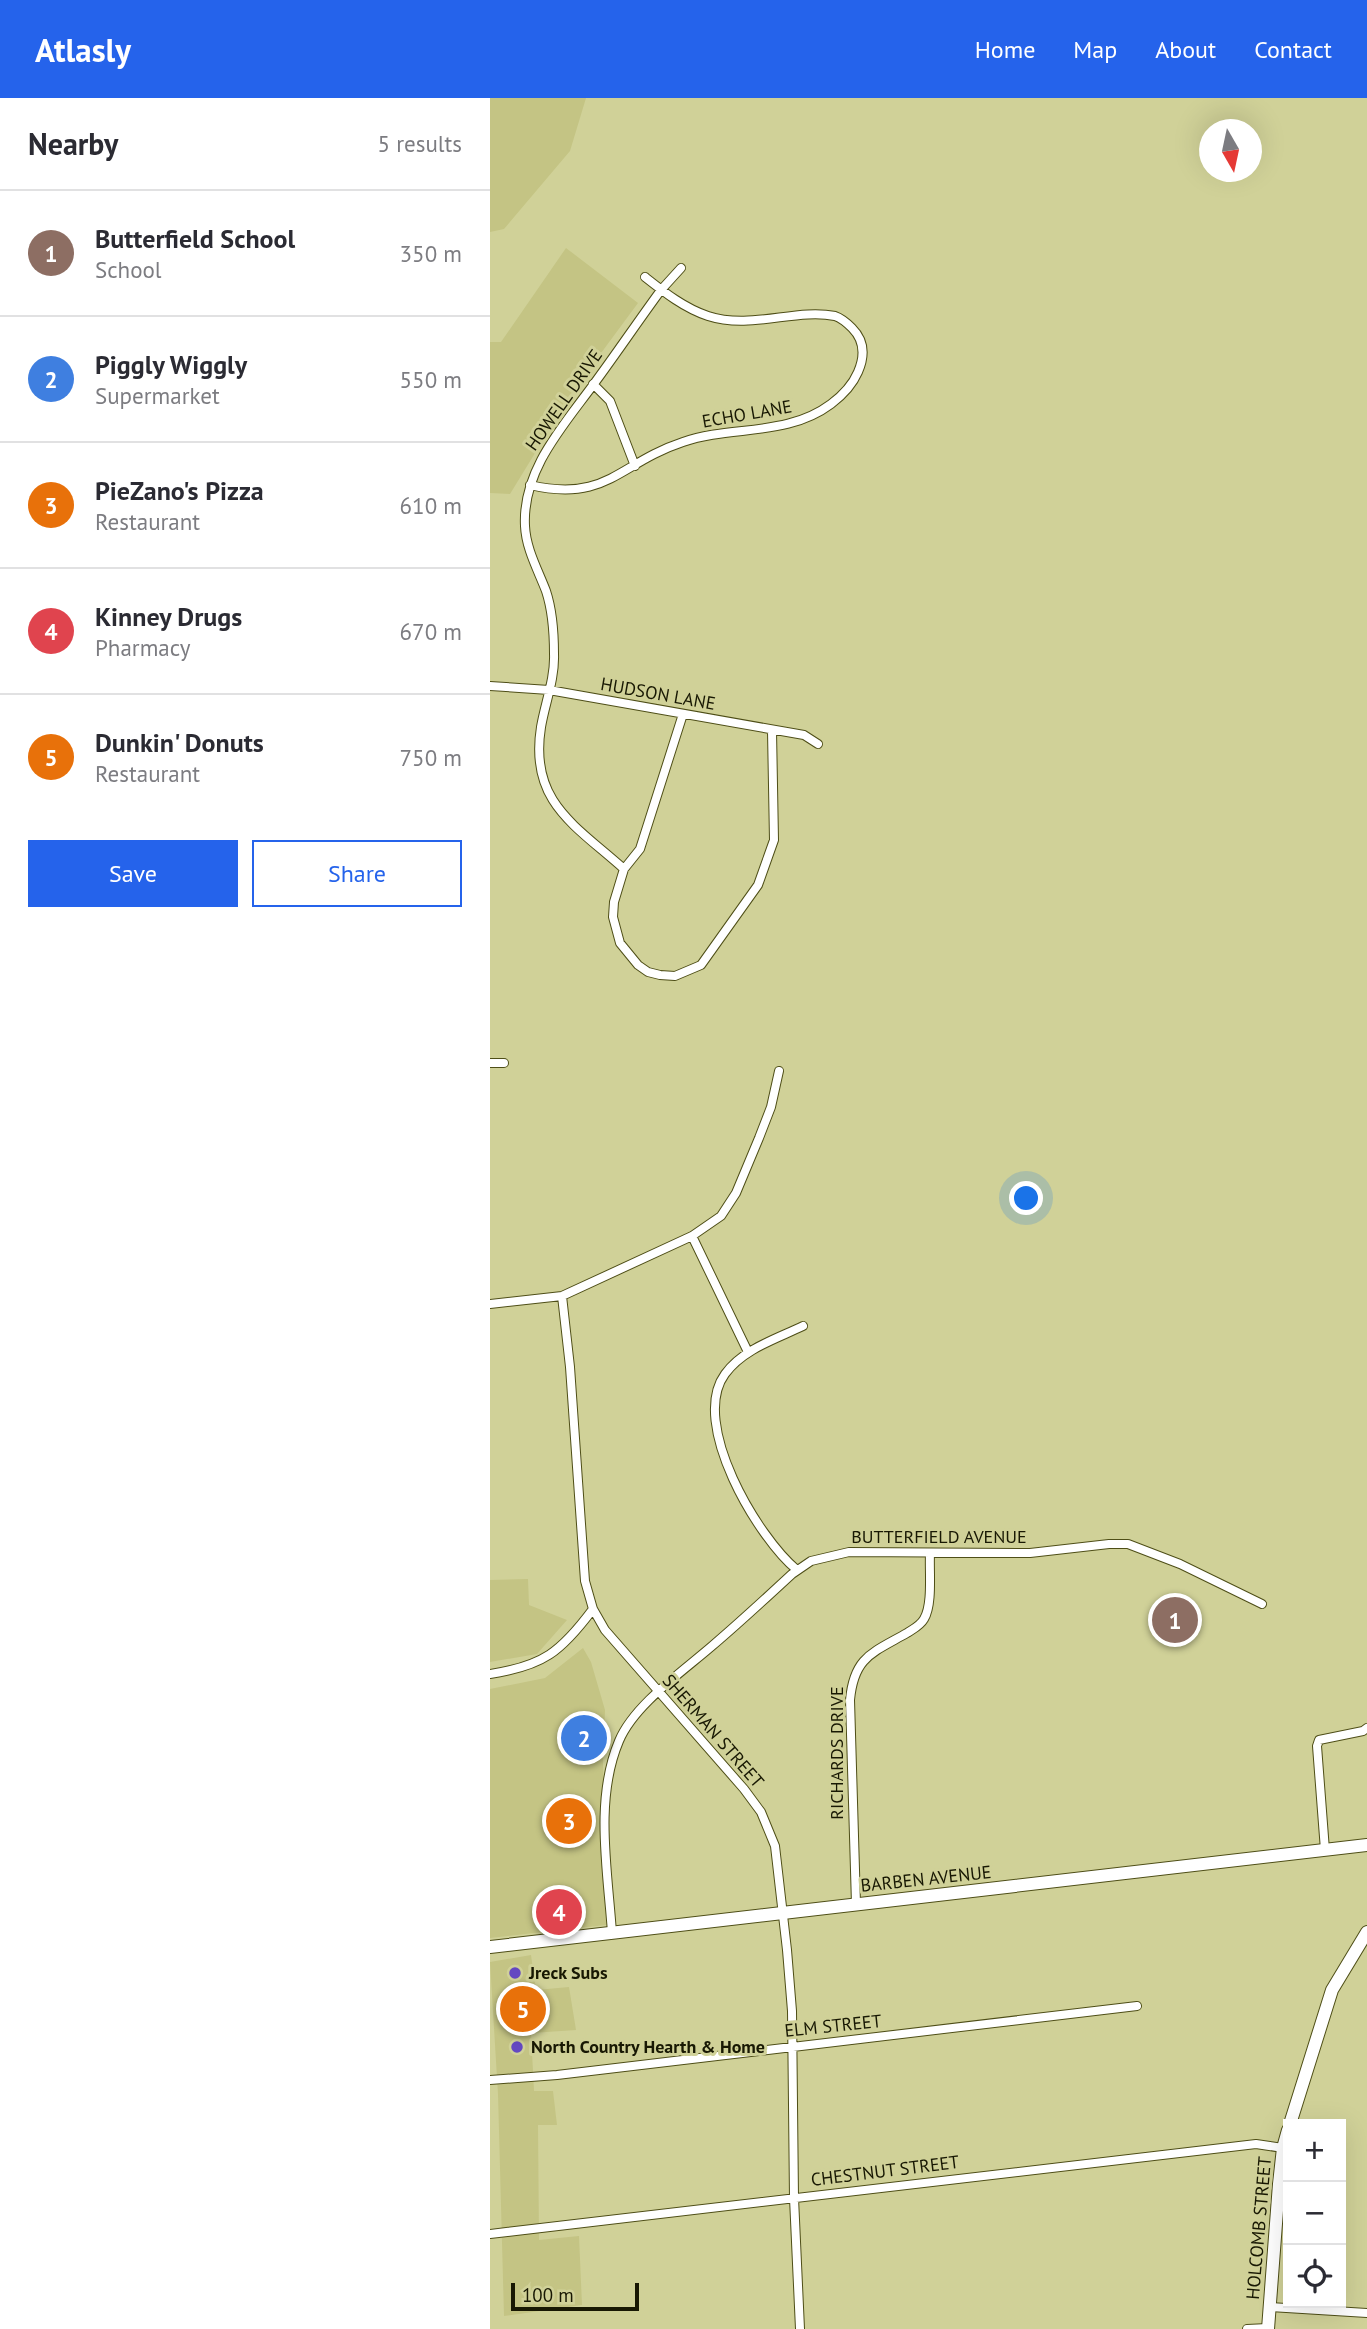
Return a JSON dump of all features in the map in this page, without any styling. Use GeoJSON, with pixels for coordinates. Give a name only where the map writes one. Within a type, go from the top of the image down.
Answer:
{"type":"FeatureCollection","features":[{"type":"Feature","properties":{"kind":"street","name":"HOWELL DRIVE"},"geometry":{"type":"LineString","coordinates":[[624,869],[564,817],[544,785],[538,748],[555,666],[552,619],[546,592],[528,546],[525,507],[530,485],[544,452],[661,290],[681,268]]}},
{"type":"Feature","properties":{"kind":"street","name":"ECHO LANE"},"geometry":{"type":"LineString","coordinates":[[530,485],[555,491],[594,487],[685,441],[710,435],[778,427],[805,420],[841,396],[854,382],[862,363],[863,344],[853,328],[838,317],[816,315],[738,321],[709,316],[685,306],[645,277]]}},
{"type":"Feature","properties":{"kind":"street"},"geometry":{"type":"LineString","coordinates":[[593,384],[610,401],[635,466]]}},
{"type":"Feature","properties":{"kind":"street","name":"HUDSON LANE"},"geometry":{"type":"LineString","coordinates":[[490,686],[549,690],[804,735],[818,744]]}},
{"type":"Feature","properties":{"kind":"street"},"geometry":{"type":"LineString","coordinates":[[683,714],[640,849],[624,869],[614,902],[613,917],[620,943],[629,956],[648,972],[660,975],[675,976],[701,965],[758,885],[774,839],[772,731]]}},
{"type":"Feature","properties":{"kind":"street"},"geometry":{"type":"LineString","coordinates":[[490,1063],[504,1063]]}},
{"type":"Feature","properties":{"kind":"street"},"geometry":{"type":"LineString","coordinates":[[490,1304],[562,1296],[692,1236],[720,1216],[736,1193],[771,1107],[779,1070]]}},
{"type":"Feature","properties":{"kind":"street"},"geometry":{"type":"LineString","coordinates":[[692,1236],[748,1352]]}},
{"type":"Feature","properties":{"kind":"street","name":"SHERMAN STREET"},"geometry":{"type":"LineString","coordinates":[[562,1296],[570,1367],[585,1581],[593,1609],[605,1630],[744,1788],[761,1812],[775,1846],[789,1974],[800,2329]]}},
{"type":"Feature","properties":{"kind":"street"},"geometry":{"type":"LineString","coordinates":[[797,1570],[786,1561],[768,1538],[731,1477],[721,1448],[717,1398],[721,1381],[737,1360],[803,1326]]}},
{"type":"Feature","properties":{"kind":"street","name":"BUTTERFIELD AVENUE"},"geometry":{"type":"LineString","coordinates":[[612,1933],[605,1832],[606,1796],[618,1742],[628,1723],[797,1570],[811,1561],[826,1555],[849,1552],[1030,1553],[1128,1544],[1180,1564],[1262,1604]]}},
{"type":"Feature","properties":{"kind":"street","name":"RICHARDS DRIVE"},"geometry":{"type":"LineString","coordinates":[[856,1904],[852,1681],[856,1669],[864,1659],[923,1621],[928,1609],[930,1553]]}},
{"type":"Feature","properties":{"kind":"street"},"geometry":{"type":"LineString","coordinates":[[490,1674],[519,1670],[548,1657],[568,1640],[593,1609]]}},
{"type":"Feature","properties":{"kind":"street"},"geometry":{"type":"LineString","coordinates":[[1325,1850],[1317,1746],[1319,1740],[1367,1728]]}},
{"type":"Feature","properties":{"kind":"street","name":"BARBEN AVENUE"},"geometry":{"type":"LineString","coordinates":[[490,1947],[1367,1845]]}},
{"type":"Feature","properties":{"kind":"street"},"geometry":{"type":"LineString","coordinates":[[1292,2119],[1332,1990],[1367,1932]]}},
{"type":"Feature","properties":{"kind":"street","name":"ELM STREET"},"geometry":{"type":"LineString","coordinates":[[490,2080],[557,2075],[1137,2006]]}},
{"type":"Feature","properties":{"kind":"street","name":"CHESTNUT STREET"},"geometry":{"type":"LineString","coordinates":[[490,2234],[1256,2144],[1283,2148]]}},
{"type":"Feature","properties":{"kind":"street","name":"HOLCOMB STREET"},"geometry":{"type":"LineString","coordinates":[[1268,2328],[1283,2148]]}},
{"type":"Feature","properties":{"kind":"street"},"geometry":{"type":"LineString","coordinates":[[1270,2307],[1367,2313]]}},
{"type":"Feature","properties":{"kind":"street"},"geometry":{"type":"LineString","coordinates":[[1247,2329],[1268,2328]]}},
{"type":"Feature","properties":{"kind":"shaded area"},"geometry":{"type":"Polygon","coordinates":[[[490,98],[586,98],[570,151],[504,229],[490,232],[490,98]]]}},
{"type":"Feature","properties":{"kind":"shaded area"},"geometry":{"type":"Polygon","coordinates":[[[566,248],[638,303],[573,391],[510,494],[490,493],[490,342],[501,342],[566,248]]]}},
{"type":"Feature","properties":{"kind":"shaded area"},"geometry":{"type":"Polygon","coordinates":[[[528,1579],[529,1605],[567,1620],[537,1654],[490,1662],[490,1580],[528,1579]]]}},
{"type":"Feature","properties":{"kind":"shaded area"},"geometry":{"type":"Polygon","coordinates":[[[583,1648],[591,1662],[605,1710],[603,1763],[606,1925],[490,1938],[490,1689],[545,1678],[583,1648]]]}},
{"type":"Feature","properties":{"kind":"shaded area"},"geometry":{"type":"Polygon","coordinates":[[[531,1955],[536,1990],[569,1987],[576,2030],[531,2033],[534,2091],[553,2091],[557,2125],[538,2125],[539,2240],[579,2236],[582,2305],[504,2316],[498,2094],[490,1962],[531,1955]]]}},
{"type":"Feature","properties":{"kind":"place","name":"Butterfield School"},"geometry":{"type":"Point","coordinates":[1175,1620]}},
{"type":"Feature","properties":{"kind":"place","name":"Piggly Wiggly"},"geometry":{"type":"Point","coordinates":[584,1738]}},
{"type":"Feature","properties":{"kind":"place","name":"PieZano's Pizza"},"geometry":{"type":"Point","coordinates":[569,1821]}},
{"type":"Feature","properties":{"kind":"place","name":"Kinney Drugs"},"geometry":{"type":"Point","coordinates":[559,1912]}},
{"type":"Feature","properties":{"kind":"place","name":"Jreck Subs"},"geometry":{"type":"Point","coordinates":[515,1973]}},
{"type":"Feature","properties":{"kind":"place","name":"Dunkin' Donuts"},"geometry":{"type":"Point","coordinates":[523,2009]}},
{"type":"Feature","properties":{"kind":"place","name":"North Country Hearth & Home"},"geometry":{"type":"Point","coordinates":[517,2047]}}]}
